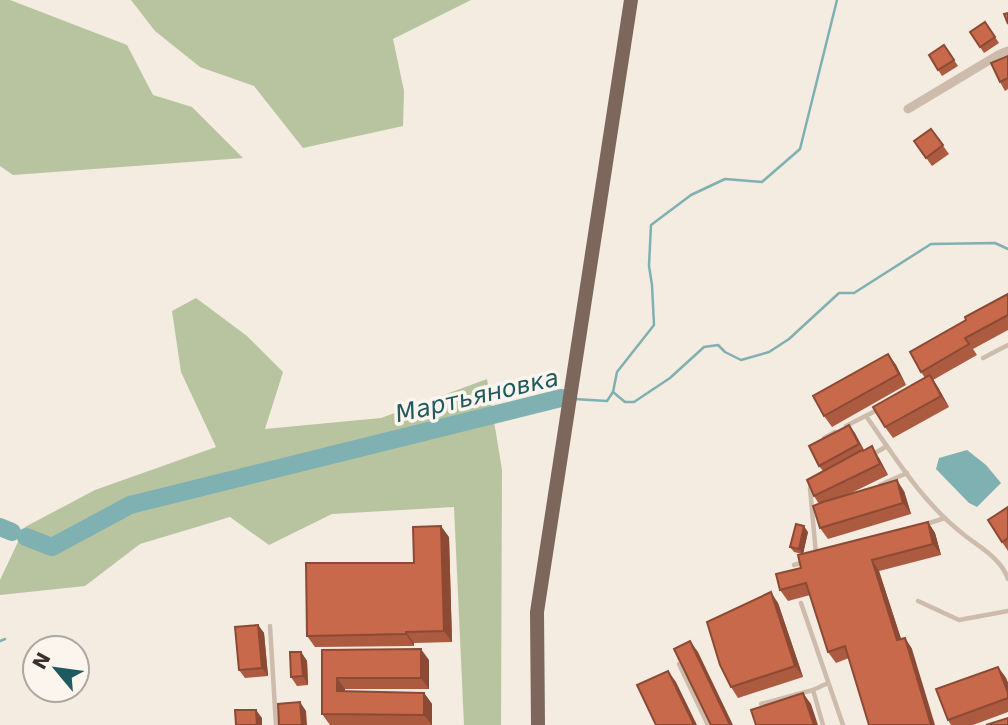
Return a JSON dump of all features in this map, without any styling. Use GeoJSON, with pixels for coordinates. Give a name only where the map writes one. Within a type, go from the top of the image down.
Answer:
{"type":"FeatureCollection","features":[{"type":"Feature","properties":{"kind":"main road"},"geometry":{"type":"LineString","coordinates":[[538,725],[537,612],[631,0]]}},
{"type":"Feature","properties":{"kind":"street"},"geometry":{"type":"LineString","coordinates":[[908,109],[1008,51]]}},
{"type":"Feature","properties":{"kind":"lane"},"geometry":{"type":"LineString","coordinates":[[983,358],[1008,345]]}},
{"type":"Feature","properties":{"kind":"lane"},"geometry":{"type":"LineString","coordinates":[[824,438],[887,405]]}},
{"type":"Feature","properties":{"kind":"lane"},"geometry":{"type":"LineString","coordinates":[[866,416],[924,497],[960,532],[991,555],[1005,570],[1008,579]]}},
{"type":"Feature","properties":{"kind":"lane"},"geometry":{"type":"LineString","coordinates":[[865,458],[887,446]]}},
{"type":"Feature","properties":{"kind":"lane"},"geometry":{"type":"LineString","coordinates":[[872,489],[907,473]]}},
{"type":"Feature","properties":{"kind":"lane"},"geometry":{"type":"LineString","coordinates":[[816,558],[810,488],[821,482]]}},
{"type":"Feature","properties":{"kind":"lane"},"geometry":{"type":"LineString","coordinates":[[813,516],[824,511]]}},
{"type":"Feature","properties":{"kind":"lane"},"geometry":{"type":"LineString","coordinates":[[919,526],[945,518]]}},
{"type":"Feature","properties":{"kind":"lane"},"geometry":{"type":"LineString","coordinates":[[794,565],[805,562]]}},
{"type":"Feature","properties":{"kind":"lane"},"geometry":{"type":"LineString","coordinates":[[918,601],[959,620],[1008,611]]}},
{"type":"Feature","properties":{"kind":"lane"},"geometry":{"type":"LineString","coordinates":[[801,603],[843,725]]}},
{"type":"Feature","properties":{"kind":"lane"},"geometry":{"type":"LineString","coordinates":[[270,626],[276,725]]}},
{"type":"Feature","properties":{"kind":"lane"},"geometry":{"type":"LineString","coordinates":[[679,664],[708,725]]}},
{"type":"Feature","properties":{"kind":"lane"},"geometry":{"type":"LineString","coordinates":[[761,704],[813,690],[828,683]]}},
{"type":"Feature","properties":{"kind":"lane"},"geometry":{"type":"LineString","coordinates":[[813,690],[823,725]]}},
{"type":"Feature","properties":{"kind":"green space"},"geometry":{"type":"Polygon","coordinates":[[[0,0],[10,0],[127,45],[153,95],[192,107],[243,158],[13,175],[0,166],[0,0]]]}},
{"type":"Feature","properties":{"kind":"green space"},"geometry":{"type":"Polygon","coordinates":[[[131,0],[471,0],[393,39],[404,91],[403,126],[303,148],[254,86],[200,67],[155,31],[131,0]]]}},
{"type":"Feature","properties":{"kind":"green space"},"geometry":{"type":"Polygon","coordinates":[[[196,298],[247,336],[283,372],[265,429],[381,418],[487,379],[502,470],[501,725],[464,725],[454,507],[332,514],[269,545],[230,517],[140,544],[85,586],[0,595],[0,580],[25,527],[95,490],[216,447],[181,372],[172,311],[196,298]]]}},
{"type":"Feature","properties":{"kind":"water"},"geometry":{"type":"Polygon","coordinates":[[[967,450],[986,465],[1001,483],[977,507],[969,503],[936,469],[939,458],[967,450]]]}},
{"type":"Feature","properties":{"kind":"building"},"geometry":{"type":"Polygon","coordinates":[[[985,22],[995,37],[980,47],[970,32],[985,22]]]}},
{"type":"Feature","properties":{"kind":"building"},"geometry":{"type":"Polygon","coordinates":[[[944,45],[954,60],[938,70],[929,55],[944,45]]]}},
{"type":"Feature","properties":{"kind":"building"},"geometry":{"type":"Polygon","coordinates":[[[1008,56],[1008,78],[1000,82],[991,63],[1008,56]]]}},
{"type":"Feature","properties":{"kind":"building"},"geometry":{"type":"Polygon","coordinates":[[[931,129],[943,145],[926,158],[914,141],[931,129]]]}},
{"type":"Feature","properties":{"kind":"building"},"geometry":{"type":"Polygon","coordinates":[[[1008,294],[1008,315],[965,338],[969,344],[921,372],[910,352],[966,320],[965,317],[1008,294]]]}},
{"type":"Feature","properties":{"kind":"building"},"geometry":{"type":"Polygon","coordinates":[[[888,354],[899,374],[824,416],[813,396],[888,354]]]}},
{"type":"Feature","properties":{"kind":"building"},"geometry":{"type":"Polygon","coordinates":[[[930,375],[941,396],[885,427],[873,407],[930,375]]]}},
{"type":"Feature","properties":{"kind":"building"},"geometry":{"type":"Polygon","coordinates":[[[849,425],[859,444],[819,466],[809,446],[849,425]]]}},
{"type":"Feature","properties":{"kind":"building"},"geometry":{"type":"Polygon","coordinates":[[[872,446],[880,464],[814,496],[807,480],[872,446]]]}},
{"type":"Feature","properties":{"kind":"building"},"geometry":{"type":"Polygon","coordinates":[[[897,480],[903,503],[820,528],[813,506],[897,480]]]}},
{"type":"Feature","properties":{"kind":"building"},"geometry":{"type":"Polygon","coordinates":[[[1008,507],[1008,538],[1002,542],[988,520],[1008,507]]]}},
{"type":"Feature","properties":{"kind":"building"},"geometry":{"type":"Polygon","coordinates":[[[928,522],[933,544],[872,560],[897,640],[905,638],[931,725],[869,725],[845,646],[828,652],[806,583],[780,590],[776,574],[801,568],[798,555],[928,522]]]}},
{"type":"Feature","properties":{"kind":"building"},"geometry":{"type":"Polygon","coordinates":[[[796,524],[804,526],[799,549],[790,547],[796,524]]]}},
{"type":"Feature","properties":{"kind":"building"},"geometry":{"type":"Polygon","coordinates":[[[441,526],[444,631],[307,636],[306,563],[414,563],[413,527],[441,526]]]}},
{"type":"Feature","properties":{"kind":"building"},"geometry":{"type":"Polygon","coordinates":[[[771,592],[795,666],[731,687],[720,665],[707,622],[771,592]]]}},
{"type":"Feature","properties":{"kind":"building"},"geometry":{"type":"Polygon","coordinates":[[[258,625],[262,668],[239,670],[235,627],[258,625]]]}},
{"type":"Feature","properties":{"kind":"building"},"geometry":{"type":"Polygon","coordinates":[[[690,641],[730,725],[711,725],[674,649],[690,641]]]}},
{"type":"Feature","properties":{"kind":"building"},"geometry":{"type":"Polygon","coordinates":[[[421,649],[421,678],[337,678],[337,691],[424,693],[424,715],[322,714],[322,650],[421,649]]]}},
{"type":"Feature","properties":{"kind":"building"},"geometry":{"type":"Polygon","coordinates":[[[290,652],[301,652],[303,676],[291,677],[290,652]]]}},
{"type":"Feature","properties":{"kind":"building"},"geometry":{"type":"Polygon","coordinates":[[[998,667],[1008,698],[948,720],[936,689],[998,667]]]}},
{"type":"Feature","properties":{"kind":"building"},"geometry":{"type":"Polygon","coordinates":[[[668,671],[694,725],[656,725],[637,685],[668,671]]]}},
{"type":"Feature","properties":{"kind":"building"},"geometry":{"type":"Polygon","coordinates":[[[803,693],[814,725],[756,725],[751,710],[803,693]]]}},
{"type":"Feature","properties":{"kind":"building"},"geometry":{"type":"Polygon","coordinates":[[[300,702],[302,725],[279,725],[278,704],[300,702]]]}},
{"type":"Feature","properties":{"kind":"building"},"geometry":{"type":"Polygon","coordinates":[[[235,710],[256,710],[257,725],[236,725],[235,710]]]}},
{"type":"Feature","properties":{"kind":"building"},"geometry":{"type":"Polygon","coordinates":[[[1008,718],[1008,725],[986,725],[1008,718]]]}},
{"type":"Feature","properties":{"kind":"waterway","name":"Мартьяновка"},"geometry":{"type":"LineString","coordinates":[[574,399],[607,401],[613,392],[617,372],[654,325],[649,266],[651,225],[691,195],[725,179],[762,182],[800,149],[837,0]]}},
{"type":"Feature","properties":{"kind":"waterway"},"geometry":{"type":"LineString","coordinates":[[613,392],[625,402],[634,402],[670,378],[704,347],[718,345],[741,360],[769,352],[789,339],[839,293],[854,293],[931,244],[995,243],[1008,249]]}},
{"type":"Feature","properties":{"kind":"waterway","name":"Мартьяновка"},"geometry":{"type":"LineString","coordinates":[[26,537],[52,547],[130,505],[561,398]]}},
{"type":"Feature","properties":{"kind":"waterway","name":"Мартьяновка"},"geometry":{"type":"LineString","coordinates":[[0,527],[12,532]]}},
{"type":"Feature","properties":{"kind":"waterway"},"geometry":{"type":"LineString","coordinates":[[0,641],[5,639]]}}]}
